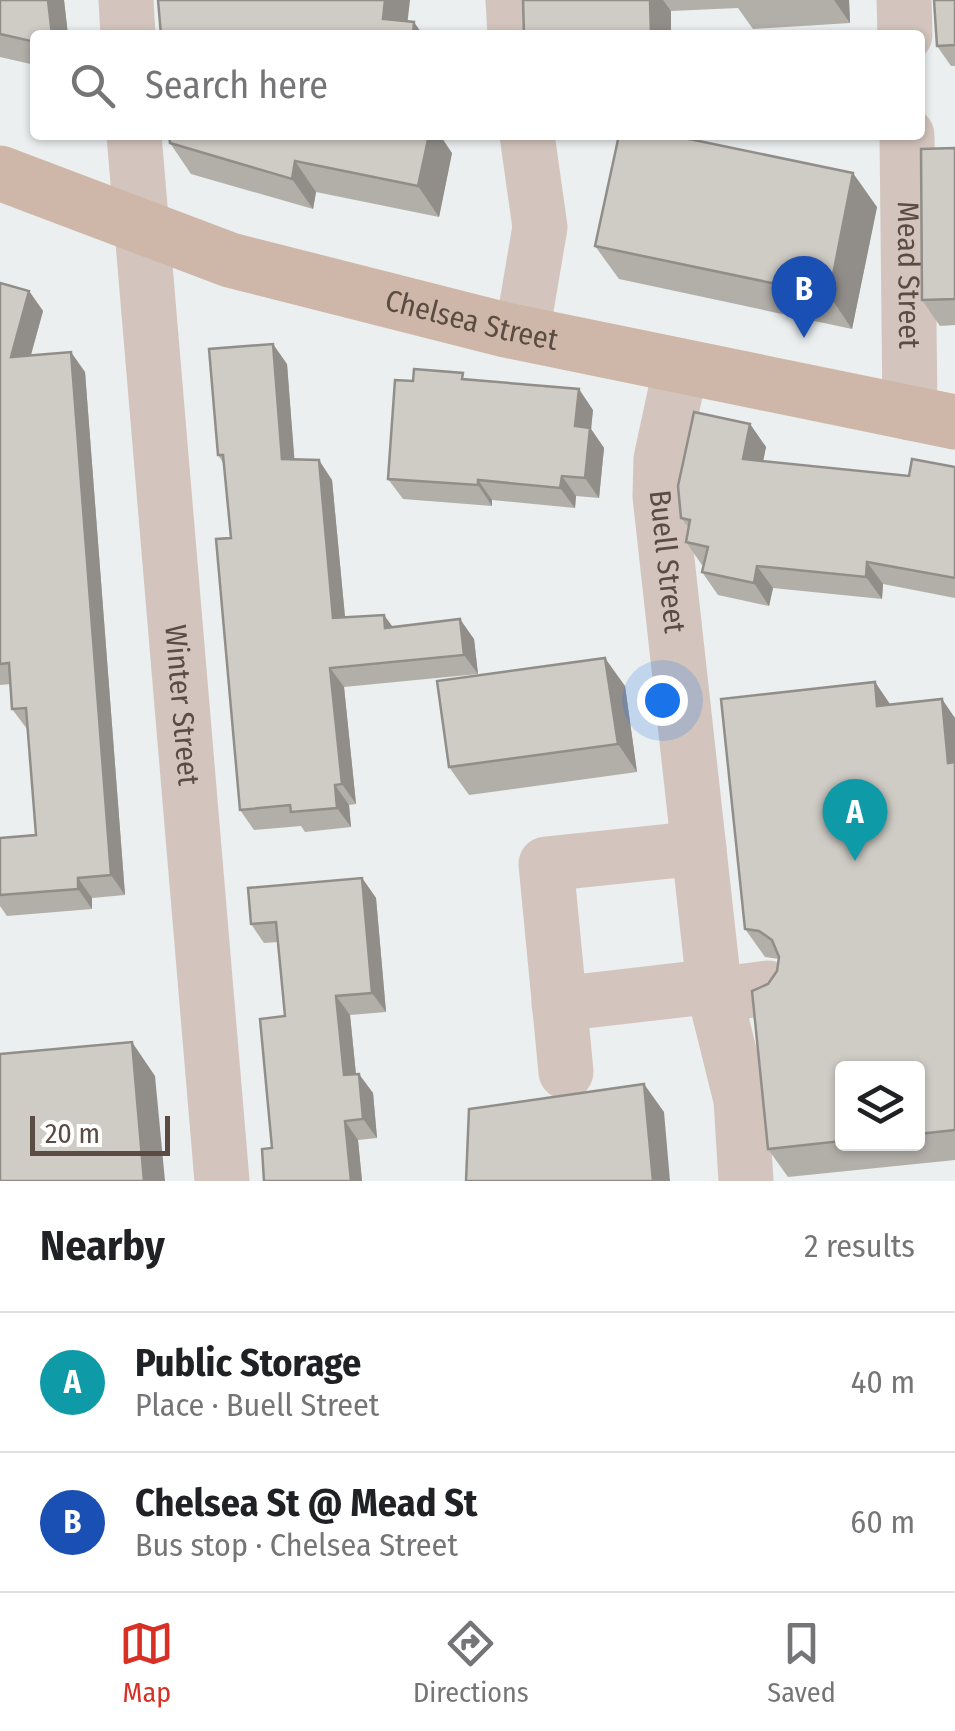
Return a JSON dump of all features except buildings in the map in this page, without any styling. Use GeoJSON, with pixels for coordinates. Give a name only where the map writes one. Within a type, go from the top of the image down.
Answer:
{"type":"FeatureCollection","features":[{"type":"Feature","properties":{"kind":"main road","name":"Chelsea Street"},"geometry":{"type":"LineString","coordinates":[[0,173],[230,260],[522,333],[933,418]]}},
{"type":"Feature","properties":{"kind":"street"},"geometry":{"type":"LineString","coordinates":[[126,0],[128,30]]}},
{"type":"Feature","properties":{"kind":"street"},"geometry":{"type":"LineString","coordinates":[[513,0],[515,30]]}},
{"type":"Feature","properties":{"kind":"street"},"geometry":{"type":"LineString","coordinates":[[904,0],[905,30]]}},
{"type":"Feature","properties":{"kind":"street","name":"Winter Street"},"geometry":{"type":"LineString","coordinates":[[135,140],[222,1181]]}},
{"type":"Feature","properties":{"kind":"street"},"geometry":{"type":"LineString","coordinates":[[522,333],[540,227],[528,140]]}},
{"type":"Feature","properties":{"kind":"street","name":"Mead Street"},"geometry":{"type":"LineString","coordinates":[[908,140],[907,337],[933,418]]}},
{"type":"Feature","properties":{"kind":"street","name":"Buell Street"},"geometry":{"type":"LineString","coordinates":[[681,366],[662,459],[660,496],[714,990],[741,1100],[746,1181]]}},
{"type":"Feature","properties":{"kind":"street"},"geometry":{"type":"LineString","coordinates":[[566,1072],[546,864],[698,848]]}},
{"type":"Feature","properties":{"kind":"street"},"geometry":{"type":"LineString","coordinates":[[559,1004],[768,988]]}},
{"type":"Feature","properties":{"kind":"place","name":"Chelsea St @ Mead St"},"geometry":{"type":"Point","coordinates":[804,338]}},
{"type":"Feature","properties":{"kind":"place","name":"Public Storage"},"geometry":{"type":"Point","coordinates":[855,861]}}]}
